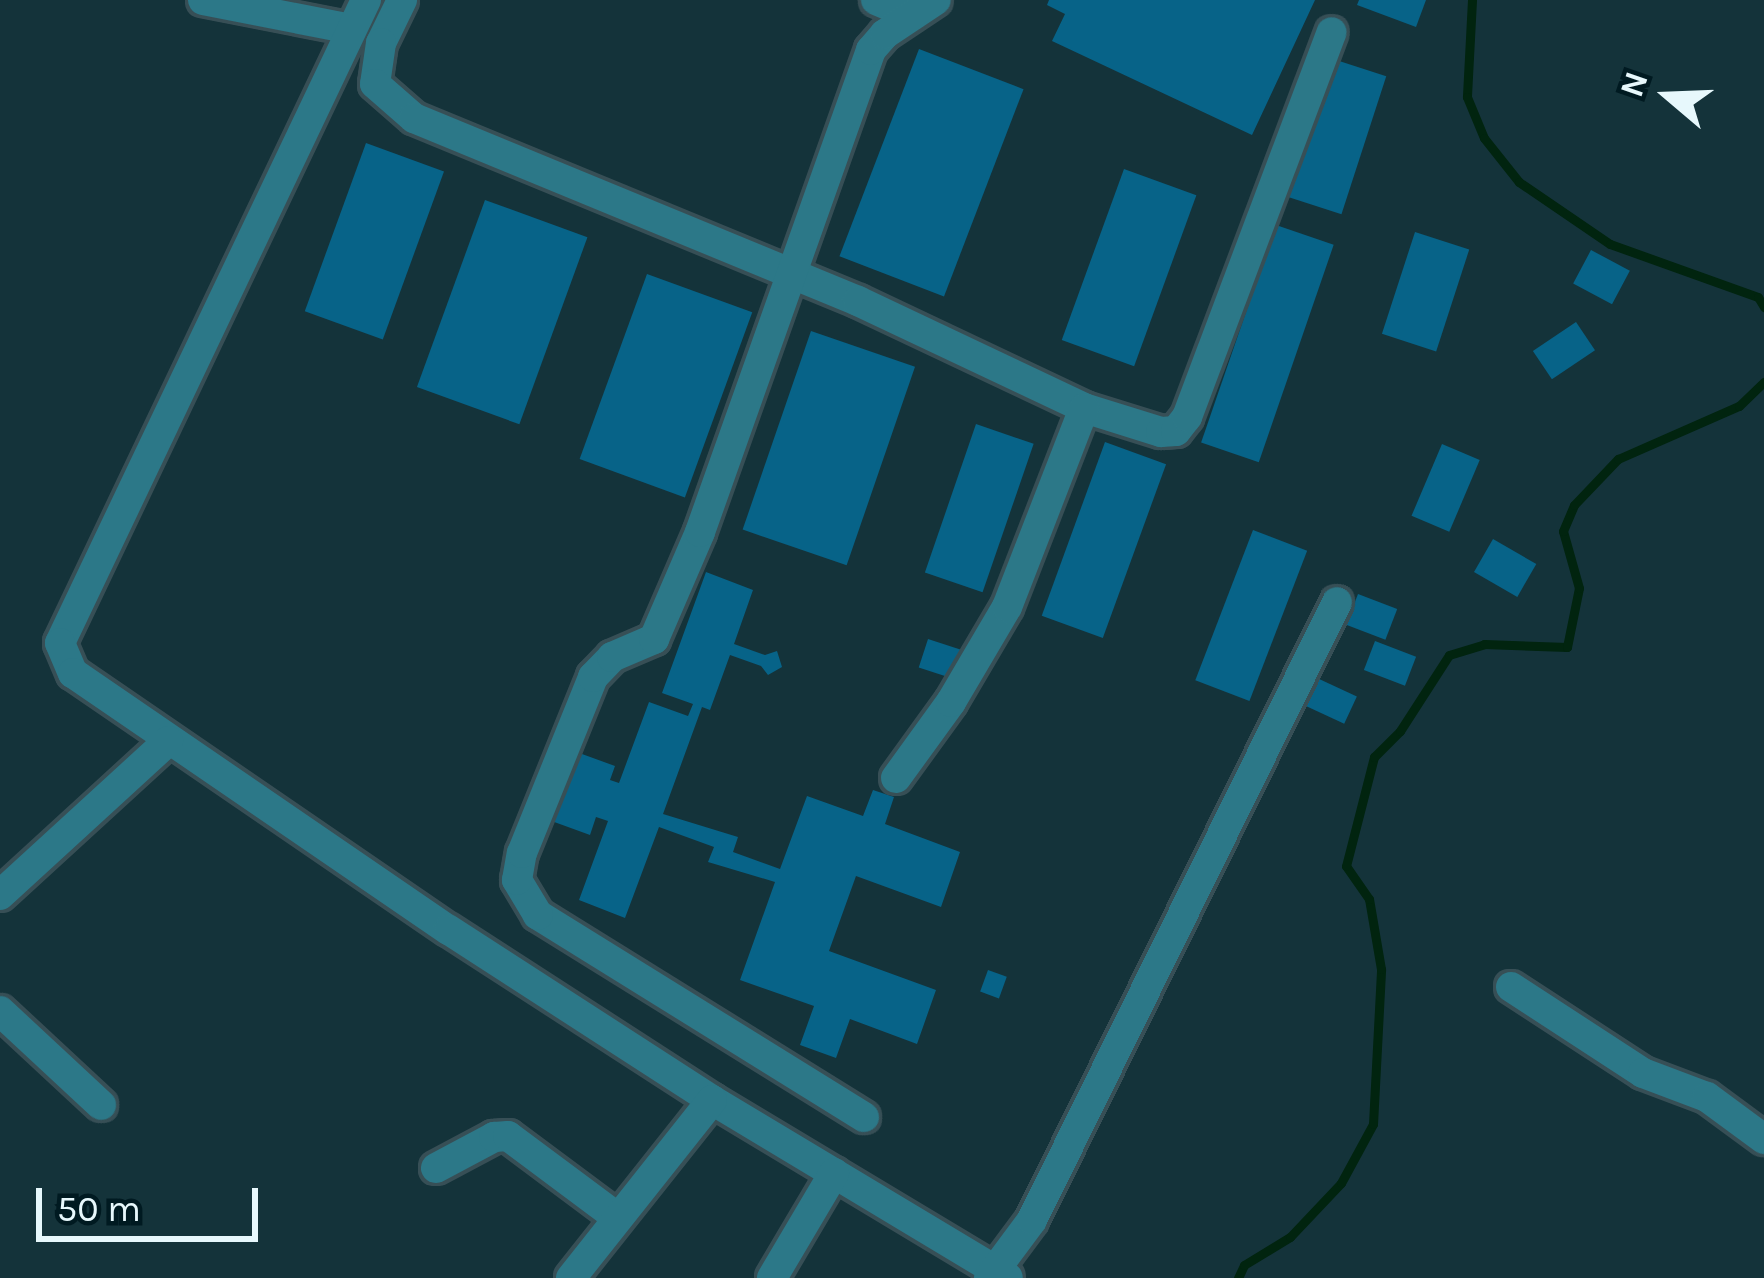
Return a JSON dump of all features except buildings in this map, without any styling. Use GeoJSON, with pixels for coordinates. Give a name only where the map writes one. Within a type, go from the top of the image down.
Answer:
{"type":"FeatureCollection","features":[{"type":"Feature","properties":{"kind":"street"},"geometry":{"type":"LineString","coordinates":[[203,0],[351,29]]}},
{"type":"Feature","properties":{"kind":"street"},"geometry":{"type":"LineString","coordinates":[[366,0],[60,643],[73,673],[168,741],[712,1100],[998,1275],[1032,1220],[1337,602]]}},
{"type":"Feature","properties":{"kind":"street"},"geometry":{"type":"LineString","coordinates":[[402,0],[381,43],[375,84],[414,118],[794,274],[1084,408],[1161,432],[1176,431],[1186,417],[1332,32]]}},
{"type":"Feature","properties":{"kind":"street"},"geometry":{"type":"LineString","coordinates":[[876,0],[924,7]]}},
{"type":"Feature","properties":{"kind":"street"},"geometry":{"type":"LineString","coordinates":[[864,1117],[538,915],[517,880],[522,853],[593,676],[612,657],[654,639],[700,532],[872,50],[924,7]]}},
{"type":"Feature","properties":{"kind":"street"},"geometry":{"type":"LineString","coordinates":[[896,778],[951,703],[999,622],[1084,408]]}},
{"type":"Feature","properties":{"kind":"street"},"geometry":{"type":"LineString","coordinates":[[0,895],[168,741]]}},
{"type":"Feature","properties":{"kind":"street"},"geometry":{"type":"LineString","coordinates":[[1511,987],[1643,1073],[1707,1097],[1764,1139]]}},
{"type":"Feature","properties":{"kind":"street"},"geometry":{"type":"LineString","coordinates":[[0,1011],[101,1106]]}},
{"type":"Feature","properties":{"kind":"street"},"geometry":{"type":"LineString","coordinates":[[571,1278],[712,1100]]}},
{"type":"Feature","properties":{"kind":"street"},"geometry":{"type":"LineString","coordinates":[[436,1168],[494,1137],[508,1136],[619,1218]]}},
{"type":"Feature","properties":{"kind":"street"},"geometry":{"type":"LineString","coordinates":[[772,1278],[834,1173]]}},
{"type":"Feature","properties":{"kind":"waterway"},"geometry":{"type":"LineString","coordinates":[[1472,0],[1467,97],[1484,138],[1519,182],[1610,244],[1758,297],[1764,307]]}},
{"type":"Feature","properties":{"kind":"waterway"},"geometry":{"type":"LineString","coordinates":[[1238,1278],[1244,1265],[1290,1237],[1341,1183],[1373,1124],[1381,969],[1369,899],[1346,866],[1374,757],[1400,731],[1449,655],[1484,644],[1567,647],[1579,588],[1563,531],[1574,505],[1618,459],[1739,406],[1764,382]]}}]}
